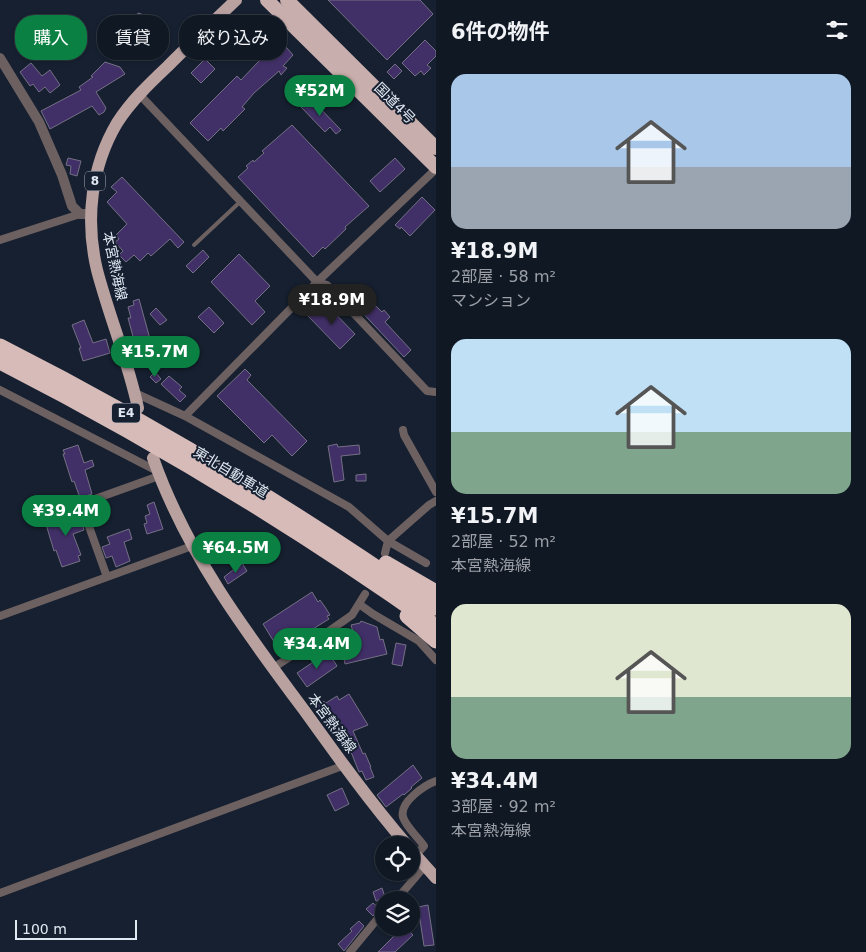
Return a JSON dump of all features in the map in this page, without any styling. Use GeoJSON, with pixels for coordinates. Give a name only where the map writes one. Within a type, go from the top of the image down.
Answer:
{"type":"FeatureCollection","features":[{"type":"Feature","properties":{"kind":"highway","name":"国道4号"},"geometry":{"type":"LineString","coordinates":[[267,0],[436,168]]}},
{"type":"Feature","properties":{"kind":"highway","name":"国道4号"},"geometry":{"type":"LineString","coordinates":[[288,0],[436,148]]}},
{"type":"Feature","properties":{"kind":"highway","name":"東北自動車道"},"geometry":{"type":"LineString","coordinates":[[0,346],[89,392],[247,492],[436,626]]}},
{"type":"Feature","properties":{"kind":"highway","name":"東北自動車道"},"geometry":{"type":"LineString","coordinates":[[0,362],[143,439],[247,492],[342,545],[436,608]]}},
{"type":"Feature","properties":{"kind":"highway"},"geometry":{"type":"LineString","coordinates":[[247,492],[317,521],[436,592]]}},
{"type":"Feature","properties":{"kind":"highway"},"geometry":{"type":"LineString","coordinates":[[247,492],[304,544],[393,606],[436,641]]}},
{"type":"Feature","properties":{"kind":"main road","name":"本宮熱海線"},"geometry":{"type":"LineString","coordinates":[[138,408],[97,269],[92,237],[85,214],[102,155],[118,122],[139,94],[236,0]]}},
{"type":"Feature","properties":{"kind":"main road","name":"本宮熱海線"},"geometry":{"type":"LineString","coordinates":[[152,458],[179,522],[227,603],[345,766],[399,836]]}},
{"type":"Feature","properties":{"kind":"main road"},"geometry":{"type":"LineString","coordinates":[[420,860],[436,878]]}},
{"type":"Feature","properties":{"kind":"street"},"geometry":{"type":"LineString","coordinates":[[0,58],[39,122],[62,176],[72,206],[85,214]]}},
{"type":"Feature","properties":{"kind":"street"},"geometry":{"type":"LineString","coordinates":[[139,94],[317,282],[327,284],[428,390],[436,392]]}},
{"type":"Feature","properties":{"kind":"street"},"geometry":{"type":"LineString","coordinates":[[185,416],[317,282],[436,168]]}},
{"type":"Feature","properties":{"kind":"street"},"geometry":{"type":"LineString","coordinates":[[0,240],[85,214]]}},
{"type":"Feature","properties":{"kind":"street"},"geometry":{"type":"LineString","coordinates":[[0,390],[158,473]]}},
{"type":"Feature","properties":{"kind":"street"},"geometry":{"type":"LineString","coordinates":[[135,393],[185,416],[349,507],[388,542],[426,563]]}},
{"type":"Feature","properties":{"kind":"street"},"geometry":{"type":"LineString","coordinates":[[404,430],[404,435],[436,492]]}},
{"type":"Feature","properties":{"kind":"street"},"geometry":{"type":"LineString","coordinates":[[41,516],[81,504],[158,473]]}},
{"type":"Feature","properties":{"kind":"street"},"geometry":{"type":"LineString","coordinates":[[81,504],[107,577]]}},
{"type":"Feature","properties":{"kind":"street"},"geometry":{"type":"LineString","coordinates":[[384,553],[388,542],[435,504]]}},
{"type":"Feature","properties":{"kind":"street"},"geometry":{"type":"LineString","coordinates":[[0,616],[192,546]]}},
{"type":"Feature","properties":{"kind":"street"},"geometry":{"type":"LineString","coordinates":[[273,668],[352,615],[365,594]]}},
{"type":"Feature","properties":{"kind":"street"},"geometry":{"type":"LineString","coordinates":[[359,604],[419,641],[436,660]]}},
{"type":"Feature","properties":{"kind":"street"},"geometry":{"type":"LineString","coordinates":[[0,893],[345,766]]}},
{"type":"Feature","properties":{"kind":"street"},"geometry":{"type":"LineString","coordinates":[[416,836],[405,821],[403,808],[415,793],[436,781]]}},
{"type":"Feature","properties":{"kind":"street"},"geometry":{"type":"LineString","coordinates":[[404,891],[425,866]]}},
{"type":"Feature","properties":{"kind":"street"},"geometry":{"type":"LineString","coordinates":[[350,952],[375,922]]}},
{"type":"Feature","properties":{"kind":"lane"},"geometry":{"type":"LineString","coordinates":[[194,245],[241,201]]}},
{"type":"Feature","properties":{"kind":"building"},"geometry":{"type":"Polygon","coordinates":[[[328,0],[420,0],[433,14],[387,60],[328,0]]]}},
{"type":"Feature","properties":{"kind":"building"},"geometry":{"type":"Polygon","coordinates":[[[425,40],[436,51],[436,56],[427,65],[431,68],[424,75],[421,71],[415,76],[402,63],[425,40]]]}},
{"type":"Feature","properties":{"kind":"building"},"geometry":{"type":"Polygon","coordinates":[[[287,48],[293,55],[283,66],[287,68],[281,75],[279,71],[254,93],[242,107],[245,109],[223,131],[221,128],[208,141],[190,123],[237,76],[241,80],[259,61],[287,60],[287,48]]]}},
{"type":"Feature","properties":{"kind":"building"},"geometry":{"type":"Polygon","coordinates":[[[204,60],[215,69],[201,83],[191,73],[204,60]]]}},
{"type":"Feature","properties":{"kind":"building"},"geometry":{"type":"Polygon","coordinates":[[[105,62],[120,67],[125,74],[96,92],[106,108],[104,112],[99,115],[92,106],[50,129],[41,111],[81,90],[79,87],[93,77],[91,76],[105,62]]]}},
{"type":"Feature","properties":{"kind":"building"},"geometry":{"type":"Polygon","coordinates":[[[31,63],[42,76],[50,70],[60,85],[50,93],[45,87],[39,92],[33,84],[30,86],[20,72],[31,63]]]}},
{"type":"Feature","properties":{"kind":"building"},"geometry":{"type":"Polygon","coordinates":[[[395,64],[402,71],[394,79],[387,72],[395,64]]]}},
{"type":"Feature","properties":{"kind":"building"},"geometry":{"type":"Polygon","coordinates":[[[310,98],[341,130],[336,134],[330,127],[325,132],[301,107],[310,98]]]}},
{"type":"Feature","properties":{"kind":"building"},"geometry":{"type":"Polygon","coordinates":[[[292,125],[369,206],[345,227],[346,229],[325,249],[323,247],[313,257],[238,177],[248,168],[246,166],[253,160],[254,162],[264,153],[262,151],[292,125]]]}},
{"type":"Feature","properties":{"kind":"building"},"geometry":{"type":"Polygon","coordinates":[[[68,158],[81,161],[77,176],[70,174],[71,166],[66,165],[68,158]]]}},
{"type":"Feature","properties":{"kind":"building"},"geometry":{"type":"Polygon","coordinates":[[[395,158],[405,169],[380,192],[370,181],[395,158]]]}},
{"type":"Feature","properties":{"kind":"building"},"geometry":{"type":"Polygon","coordinates":[[[122,177],[184,242],[178,248],[170,239],[151,256],[148,253],[140,261],[134,255],[126,262],[119,255],[123,251],[115,242],[119,239],[116,235],[127,224],[107,202],[117,192],[111,187],[122,177]]]}},
{"type":"Feature","properties":{"kind":"building"},"geometry":{"type":"Polygon","coordinates":[[[422,197],[435,210],[410,236],[401,227],[400,229],[395,225],[422,197]]]}},
{"type":"Feature","properties":{"kind":"building"},"geometry":{"type":"Polygon","coordinates":[[[203,250],[209,257],[193,273],[186,266],[203,250]]]}},
{"type":"Feature","properties":{"kind":"building"},"geometry":{"type":"Polygon","coordinates":[[[239,254],[270,286],[255,301],[265,312],[252,325],[211,282],[239,254]]]}},
{"type":"Feature","properties":{"kind":"building"},"geometry":{"type":"Polygon","coordinates":[[[139,299],[153,350],[160,349],[161,355],[146,359],[143,347],[139,348],[137,340],[134,340],[128,318],[131,318],[128,307],[134,305],[133,301],[139,299]]]}},
{"type":"Feature","properties":{"kind":"building"},"geometry":{"type":"Polygon","coordinates":[[[362,302],[370,310],[375,305],[382,312],[384,310],[390,317],[385,322],[411,350],[404,357],[357,307],[362,302]]]}},
{"type":"Feature","properties":{"kind":"building"},"geometry":{"type":"Polygon","coordinates":[[[325,303],[355,334],[340,349],[308,316],[325,303]]]}},
{"type":"Feature","properties":{"kind":"building"},"geometry":{"type":"Polygon","coordinates":[[[209,307],[224,323],[214,333],[198,317],[209,307]]]}},
{"type":"Feature","properties":{"kind":"building"},"geometry":{"type":"Polygon","coordinates":[[[156,308],[167,320],[160,325],[150,314],[156,308]]]}},
{"type":"Feature","properties":{"kind":"building"},"geometry":{"type":"Polygon","coordinates":[[[84,320],[93,343],[106,339],[110,353],[83,361],[79,348],[81,348],[72,325],[84,320]]]}},
{"type":"Feature","properties":{"kind":"building"},"geometry":{"type":"Polygon","coordinates":[[[245,369],[251,375],[247,380],[307,441],[292,456],[272,435],[264,443],[217,396],[245,369]]]}},
{"type":"Feature","properties":{"kind":"building"},"geometry":{"type":"Polygon","coordinates":[[[155,372],[161,379],[156,383],[150,377],[155,372]]]}},
{"type":"Feature","properties":{"kind":"building"},"geometry":{"type":"Polygon","coordinates":[[[169,376],[182,387],[179,390],[186,396],[180,402],[161,384],[169,376]]]}},
{"type":"Feature","properties":{"kind":"building"},"geometry":{"type":"Polygon","coordinates":[[[337,444],[338,447],[359,445],[360,454],[341,456],[344,480],[334,482],[328,446],[337,444]]]}},
{"type":"Feature","properties":{"kind":"building"},"geometry":{"type":"Polygon","coordinates":[[[78,445],[84,463],[92,460],[94,466],[85,470],[92,494],[80,498],[74,481],[72,482],[63,454],[65,454],[63,450],[78,445]]]}},
{"type":"Feature","properties":{"kind":"building"},"geometry":{"type":"Polygon","coordinates":[[[366,474],[366,481],[356,481],[356,475],[366,474]]]}},
{"type":"Feature","properties":{"kind":"building"},"geometry":{"type":"Polygon","coordinates":[[[154,502],[163,529],[147,534],[144,524],[147,523],[145,516],[150,514],[147,505],[154,502]]]}},
{"type":"Feature","properties":{"kind":"building"},"geometry":{"type":"Polygon","coordinates":[[[78,511],[84,530],[73,534],[81,555],[78,556],[80,561],[62,567],[56,550],[54,551],[45,521],[78,511]]]}},
{"type":"Feature","properties":{"kind":"building"},"geometry":{"type":"Polygon","coordinates":[[[129,529],[132,539],[124,542],[130,561],[116,567],[112,556],[106,558],[102,547],[110,544],[107,537],[129,529]]]}},
{"type":"Feature","properties":{"kind":"building"},"geometry":{"type":"Polygon","coordinates":[[[242,563],[247,571],[228,584],[224,577],[242,563]]]}},
{"type":"Feature","properties":{"kind":"building"},"geometry":{"type":"Polygon","coordinates":[[[312,592],[318,602],[320,600],[325,607],[330,615],[327,616],[329,619],[279,650],[263,624],[312,592]]]}},
{"type":"Feature","properties":{"kind":"building"},"geometry":{"type":"Polygon","coordinates":[[[361,621],[377,627],[380,640],[383,639],[387,654],[345,664],[339,636],[353,632],[351,625],[361,621]]]}},
{"type":"Feature","properties":{"kind":"building"},"geometry":{"type":"Polygon","coordinates":[[[396,643],[406,645],[402,666],[392,664],[396,643]]]}},
{"type":"Feature","properties":{"kind":"building"},"geometry":{"type":"Polygon","coordinates":[[[328,652],[337,666],[307,687],[297,673],[328,652]]]}},
{"type":"Feature","properties":{"kind":"building"},"geometry":{"type":"Polygon","coordinates":[[[349,694],[368,725],[353,731],[363,754],[365,753],[374,777],[366,780],[362,771],[359,772],[347,742],[343,737],[341,738],[337,727],[332,730],[314,708],[324,701],[326,703],[337,696],[339,700],[349,694]]]}},
{"type":"Feature","properties":{"kind":"building"},"geometry":{"type":"Polygon","coordinates":[[[413,765],[422,778],[404,795],[386,807],[377,795],[413,765]]]}},
{"type":"Feature","properties":{"kind":"building"},"geometry":{"type":"Polygon","coordinates":[[[342,788],[349,804],[335,811],[327,795],[342,788]]]}},
{"type":"Feature","properties":{"kind":"building"},"geometry":{"type":"Polygon","coordinates":[[[373,903],[375,905],[375,913],[373,916],[366,909],[373,903]]]}},
{"type":"Feature","properties":{"kind":"building"},"geometry":{"type":"Polygon","coordinates":[[[428,905],[434,945],[424,946],[420,907],[428,905]]]}},
{"type":"Feature","properties":{"kind":"building"},"geometry":{"type":"Polygon","coordinates":[[[359,921],[364,926],[344,951],[338,944],[352,931],[350,929],[359,921]]]}},
{"type":"Feature","properties":{"kind":"building"},"geometry":{"type":"Polygon","coordinates":[[[394,936],[412,936],[395,952],[378,952],[394,936]]]}}]}
